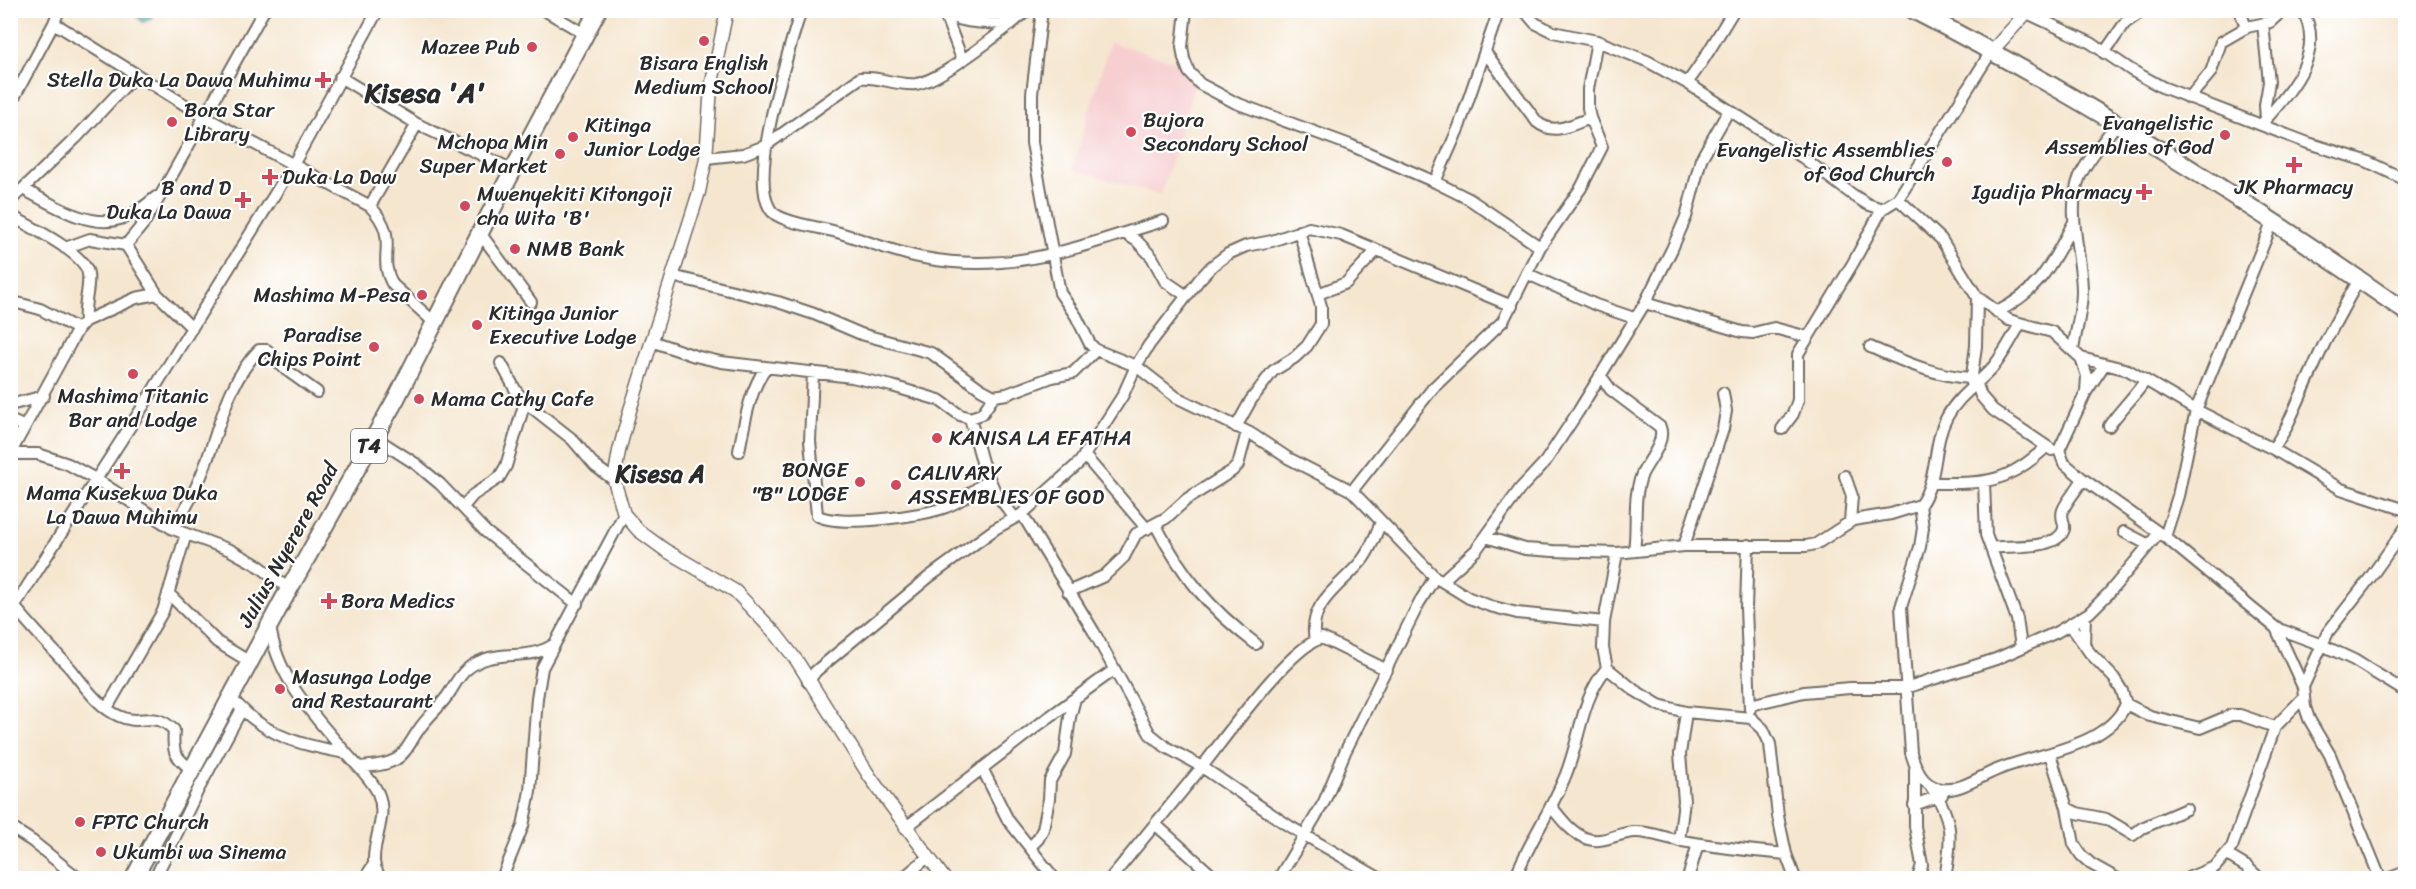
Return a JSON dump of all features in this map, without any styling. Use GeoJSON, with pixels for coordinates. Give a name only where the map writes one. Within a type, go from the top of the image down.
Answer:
{"type":"FeatureCollection","features":[{"type":"Feature","properties":{"kind":"main road","name":"Julius Nyerere Road"},"geometry":{"type":"LineString","coordinates":[[134,879],[192,770],[236,703],[250,662],[436,324],[480,233],[598,10]]}},
{"type":"Feature","properties":{"kind":"main road"},"geometry":{"type":"LineString","coordinates":[[1913,10],[2117,123],[2273,221],[2406,312]]}},
{"type":"Feature","properties":{"kind":"street"},"geometry":{"type":"LineString","coordinates":[[10,105],[59,10]]}},
{"type":"Feature","properties":{"kind":"street"},"geometry":{"type":"LineString","coordinates":[[126,245],[144,223],[162,193],[264,10]]}},
{"type":"Feature","properties":{"kind":"street"},"geometry":{"type":"LineString","coordinates":[[12,610],[97,480],[293,165],[378,10]]}},
{"type":"Feature","properties":{"kind":"street"},"geometry":{"type":"LineString","coordinates":[[544,10],[585,34]]}},
{"type":"Feature","properties":{"kind":"street"},"geometry":{"type":"LineString","coordinates":[[727,10],[711,87],[706,158],[699,192],[630,410],[614,480],[624,514],[639,531],[665,550],[735,591],[776,634],[797,661],[808,682],[905,828],[944,879]]}},
{"type":"Feature","properties":{"kind":"street"},"geometry":{"type":"LineString","coordinates":[[801,10],[765,146],[765,196],[774,214],[787,220],[867,240],[922,258],[950,262],[1010,263],[1054,254],[1163,220]]}},
{"type":"Feature","properties":{"kind":"street"},"geometry":{"type":"LineString","coordinates":[[706,158],[743,154],[765,146],[860,78],[926,82],[1012,24],[1028,10]]}},
{"type":"Feature","properties":{"kind":"street"},"geometry":{"type":"LineString","coordinates":[[1042,10],[1032,94],[1032,143],[1060,293],[1076,316],[1090,344],[1096,350],[1136,366],[1176,397],[1247,432],[1288,458],[1352,491],[1439,579],[1469,598],[1490,606],[1550,617],[1604,622]]}},
{"type":"Feature","properties":{"kind":"street"},"geometry":{"type":"LineString","coordinates":[[1186,10],[1182,47],[1184,59],[1189,72],[1200,84],[1236,103],[1350,145],[1435,182],[1469,199],[1540,247]]}},
{"type":"Feature","properties":{"kind":"street"},"geometry":{"type":"LineString","coordinates":[[1435,182],[1459,127],[1499,10]]}},
{"type":"Feature","properties":{"kind":"street"},"geometry":{"type":"LineString","coordinates":[[1524,10],[1535,23],[1553,32],[1597,41],[1647,61],[1802,157],[1867,204],[1882,208]]}},
{"type":"Feature","properties":{"kind":"street"},"geometry":{"type":"LineString","coordinates":[[1687,84],[1707,56],[1734,10]]}},
{"type":"Feature","properties":{"kind":"street"},"geometry":{"type":"LineString","coordinates":[[2104,52],[2125,23],[2144,10]]}},
{"type":"Feature","properties":{"kind":"street"},"geometry":{"type":"LineString","coordinates":[[2240,10],[2246,28]]}},
{"type":"Feature","properties":{"kind":"street"},"geometry":{"type":"LineString","coordinates":[[2189,98],[2211,72],[2221,42],[2246,28],[2270,22],[2283,10]]}},
{"type":"Feature","properties":{"kind":"street"},"geometry":{"type":"LineString","coordinates":[[2263,122],[2298,81],[2309,54],[2311,28],[2302,10]]}},
{"type":"Feature","properties":{"kind":"street"},"geometry":{"type":"LineString","coordinates":[[2398,10],[2406,13]]}},
{"type":"Feature","properties":{"kind":"street"},"geometry":{"type":"LineString","coordinates":[[941,12],[962,59]]}},
{"type":"Feature","properties":{"kind":"street"},"geometry":{"type":"LineString","coordinates":[[941,12],[960,21],[985,25],[1012,24]]}},
{"type":"Feature","properties":{"kind":"street"},"geometry":{"type":"LineString","coordinates":[[1782,429],[1796,407],[1799,388],[1798,354],[1882,208],[1898,199],[1991,52],[2028,12],[2091,44],[2130,70],[2189,98],[2263,122],[2366,161],[2406,180]]}},
{"type":"Feature","properties":{"kind":"street"},"geometry":{"type":"LineString","coordinates":[[54,23],[203,116],[370,206],[386,228],[388,277],[393,285],[436,324]]}},
{"type":"Feature","properties":{"kind":"street"},"geometry":{"type":"LineString","coordinates":[[2263,24],[2269,82],[2263,122]]}},
{"type":"Feature","properties":{"kind":"street"},"geometry":{"type":"LineString","coordinates":[[1352,491],[1433,388],[1494,331],[1512,306],[1540,247],[1581,188],[1599,155],[1602,147],[1590,118],[1588,89],[1597,41]]}},
{"type":"Feature","properties":{"kind":"street"},"geometry":{"type":"LineString","coordinates":[[1485,52],[1542,126],[1554,130],[1590,118]]}},
{"type":"Feature","properties":{"kind":"street"},"geometry":{"type":"LineString","coordinates":[[11,199],[76,138],[136,74]]}},
{"type":"Feature","properties":{"kind":"street"},"geometry":{"type":"LineString","coordinates":[[340,77],[417,124],[513,170]]}},
{"type":"Feature","properties":{"kind":"street"},"geometry":{"type":"LineString","coordinates":[[1279,879],[1324,802],[1340,761],[1414,613],[1439,579],[1463,564],[1486,537],[1520,489],[1545,462],[1645,303],[1686,217],[1701,159],[1729,110]]}},
{"type":"Feature","properties":{"kind":"street"},"geometry":{"type":"LineString","coordinates":[[2077,354],[2076,328],[2082,303],[2082,287],[2079,243],[2074,222],[2075,194],[2080,176],[2117,123]]}},
{"type":"Feature","properties":{"kind":"street"},"geometry":{"type":"LineString","coordinates":[[370,206],[417,124]]}},
{"type":"Feature","properties":{"kind":"street"},"geometry":{"type":"LineString","coordinates":[[743,154],[764,168]]}},
{"type":"Feature","properties":{"kind":"street"},"geometry":{"type":"LineString","coordinates":[[23,189],[73,214],[103,221],[118,220],[136,212],[162,193]]}},
{"type":"Feature","properties":{"kind":"street"},"geometry":{"type":"LineString","coordinates":[[1898,199],[1941,239],[1977,297],[1997,312],[2020,324],[2052,332],[2077,354],[2087,376],[2086,392]]}},
{"type":"Feature","properties":{"kind":"street"},"geometry":{"type":"LineString","coordinates":[[10,215],[65,248],[88,270],[82,325],[10,454],[38,454],[69,464],[173,529],[230,550],[259,566],[289,589]]}},
{"type":"Feature","properties":{"kind":"street"},"geometry":{"type":"LineString","coordinates":[[1750,705],[1804,692],[1858,688],[1905,688],[1987,662],[2071,626],[2085,616],[2108,594],[2149,545],[2162,535],[2178,496],[2196,410],[2273,221]]}},
{"type":"Feature","properties":{"kind":"street"},"geometry":{"type":"LineString","coordinates":[[1997,312],[2018,302],[2041,280],[2074,222]]}},
{"type":"Feature","properties":{"kind":"street"},"geometry":{"type":"LineString","coordinates":[[808,682],[816,671],[929,577],[995,529],[1018,516],[1073,468],[1123,395],[1136,366],[1186,296],[1212,266],[1228,254],[1246,246],[1272,241],[1299,231],[1319,229],[1341,235],[1512,306]]}},
{"type":"Feature","properties":{"kind":"street"},"geometry":{"type":"LineString","coordinates":[[1236,427],[1251,400],[1274,371],[1308,346],[1321,324],[1321,306],[1299,231]]}},
{"type":"Feature","properties":{"kind":"street"},"geometry":{"type":"LineString","coordinates":[[480,233],[531,302]]}},
{"type":"Feature","properties":{"kind":"street"},"geometry":{"type":"LineString","coordinates":[[1124,233],[1137,241],[1152,257],[1165,281],[1186,296]]}},
{"type":"Feature","properties":{"kind":"street"},"geometry":{"type":"LineString","coordinates":[[65,248],[90,239],[126,245],[157,294],[192,328]]}},
{"type":"Feature","properties":{"kind":"street"},"geometry":{"type":"LineString","coordinates":[[1318,294],[1346,283],[1376,251]]}},
{"type":"Feature","properties":{"kind":"street"},"geometry":{"type":"LineString","coordinates":[[1528,274],[1587,301],[1634,318]]}},
{"type":"Feature","properties":{"kind":"street"},"geometry":{"type":"LineString","coordinates":[[672,276],[778,302],[861,334],[931,353],[994,396],[1015,392],[1052,377],[1073,373],[1096,350]]}},
{"type":"Feature","properties":{"kind":"street"},"geometry":{"type":"LineString","coordinates":[[2273,449],[2286,428],[2325,342],[2359,279]]}},
{"type":"Feature","properties":{"kind":"street"},"geometry":{"type":"LineString","coordinates":[[10,301],[40,309],[82,325],[136,298],[157,294]]}},
{"type":"Feature","properties":{"kind":"street"},"geometry":{"type":"LineString","coordinates":[[1977,297],[1976,346],[1972,382],[1993,410],[2059,455],[2064,463],[2083,479],[2162,535],[2276,628],[2354,660],[2406,692]]}},
{"type":"Feature","properties":{"kind":"street"},"geometry":{"type":"LineString","coordinates":[[1645,303],[1742,332],[1753,333],[1774,328],[1808,337]]}},
{"type":"Feature","properties":{"kind":"street"},"geometry":{"type":"LineString","coordinates":[[1945,879],[1951,835],[1938,797],[1916,769],[1911,753],[1901,607],[1920,547],[1923,528],[1920,505],[1932,483],[1944,423],[1972,382],[2001,358],[2020,324]]}},
{"type":"Feature","properties":{"kind":"street"},"geometry":{"type":"LineString","coordinates":[[2061,338],[2076,328]]}},
{"type":"Feature","properties":{"kind":"street"},"geometry":{"type":"LineString","coordinates":[[651,341],[695,356],[751,366],[852,377],[892,386],[939,400],[960,415],[970,418],[982,414],[994,396]]}},
{"type":"Feature","properties":{"kind":"street"},"geometry":{"type":"LineString","coordinates":[[1870,347],[1931,372],[1972,382]]}},
{"type":"Feature","properties":{"kind":"street"},"geometry":{"type":"LineString","coordinates":[[173,529],[202,474],[229,396],[246,363],[259,350],[267,350],[285,369],[317,392]]}},
{"type":"Feature","properties":{"kind":"street"},"geometry":{"type":"LineString","coordinates":[[2077,354],[2104,365],[2128,370],[2341,489],[2406,510]]}},
{"type":"Feature","properties":{"kind":"street"},"geometry":{"type":"LineString","coordinates":[[501,363],[516,391],[525,402],[572,439],[595,466],[614,480]]}},
{"type":"Feature","properties":{"kind":"street"},"geometry":{"type":"LineString","coordinates":[[2059,455],[2059,450],[2086,392],[2104,365]]}},
{"type":"Feature","properties":{"kind":"street"},"geometry":{"type":"LineString","coordinates":[[751,366],[758,379]]}},
{"type":"Feature","properties":{"kind":"street"},"geometry":{"type":"LineString","coordinates":[[739,451],[750,397],[766,367]]}},
{"type":"Feature","properties":{"kind":"street"},"geometry":{"type":"LineString","coordinates":[[813,372],[810,441],[818,515],[823,520],[861,521],[933,512],[964,498],[989,479]]}},
{"type":"Feature","properties":{"kind":"street"},"geometry":{"type":"LineString","coordinates":[[1600,375],[1611,390],[1660,427],[1662,431],[1659,444],[1647,464],[1637,492],[1634,550]]}},
{"type":"Feature","properties":{"kind":"street"},"geometry":{"type":"LineString","coordinates":[[2109,426],[2118,411],[2132,399],[2145,381]]}},
{"type":"Feature","properties":{"kind":"street"},"geometry":{"type":"LineString","coordinates":[[1684,546],[1723,429],[1726,411],[1723,393]]}},
{"type":"Feature","properties":{"kind":"street"},"geometry":{"type":"LineString","coordinates":[[10,405],[44,396]]}},
{"type":"Feature","properties":{"kind":"street"},"geometry":{"type":"LineString","coordinates":[[463,507],[472,495],[492,484],[502,472],[513,446],[525,402]]}},
{"type":"Feature","properties":{"kind":"street"},"geometry":{"type":"LineString","coordinates":[[970,418],[982,462],[996,494],[1018,516],[1068,592],[1149,734],[1305,835],[1379,879]]}},
{"type":"Feature","properties":{"kind":"street"},"geometry":{"type":"LineString","coordinates":[[10,420],[25,427]]}},
{"type":"Feature","properties":{"kind":"street"},"geometry":{"type":"LineString","coordinates":[[1068,592],[1104,576],[1124,557],[1133,537],[1232,471],[1238,465],[1247,432]]}},
{"type":"Feature","properties":{"kind":"street"},"geometry":{"type":"LineString","coordinates":[[374,437],[416,464],[440,484],[486,532],[577,604]]}},
{"type":"Feature","properties":{"kind":"street"},"geometry":{"type":"LineString","coordinates":[[1932,483],[1996,480],[2014,473],[2046,447]]}},
{"type":"Feature","properties":{"kind":"street"},"geometry":{"type":"LineString","coordinates":[[1084,455],[1151,526],[1205,601],[1256,644]]}},
{"type":"Feature","properties":{"kind":"street"},"geometry":{"type":"LineString","coordinates":[[1845,476],[1852,496],[1850,522]]}},
{"type":"Feature","properties":{"kind":"street"},"geometry":{"type":"LineString","coordinates":[[1991,548],[2034,546],[2054,540],[2064,527],[2063,509],[2083,479]]}},
{"type":"Feature","properties":{"kind":"street"},"geometry":{"type":"LineString","coordinates":[[1984,482],[1986,535],[2014,612],[2021,647]]}},
{"type":"Feature","properties":{"kind":"street"},"geometry":{"type":"LineString","coordinates":[[1486,537],[1525,549],[1617,553],[1684,546],[1816,544],[1850,522],[1891,514],[1920,505]]}},
{"type":"Feature","properties":{"kind":"street"},"geometry":{"type":"LineString","coordinates":[[502,879],[523,826],[534,763],[533,736],[542,669],[624,514]]}},
{"type":"Feature","properties":{"kind":"street"},"geometry":{"type":"LineString","coordinates":[[1315,640],[1313,627],[1317,613],[1330,592],[1363,560],[1374,541],[1381,522]]}},
{"type":"Feature","properties":{"kind":"street"},"geometry":{"type":"LineString","coordinates":[[2193,878],[2215,873],[2232,847],[2275,727],[2303,692],[2322,645],[2336,619],[2370,578],[2406,527]]}},
{"type":"Feature","properties":{"kind":"street"},"geometry":{"type":"LineString","coordinates":[[2124,532],[2149,545]]}},
{"type":"Feature","properties":{"kind":"street"},"geometry":{"type":"LineString","coordinates":[[107,708],[163,611],[186,534]]}},
{"type":"Feature","properties":{"kind":"street"},"geometry":{"type":"LineString","coordinates":[[1748,545],[1746,608],[1751,718]]}},
{"type":"Feature","properties":{"kind":"street"},"geometry":{"type":"LineString","coordinates":[[1617,553],[1604,622],[1602,648],[1606,668],[1634,690],[1659,705],[1686,712],[1751,718],[1763,729],[1770,744],[1778,816],[1786,854],[1796,879]]}},
{"type":"Feature","properties":{"kind":"street"},"geometry":{"type":"LineString","coordinates":[[10,592],[12,610],[99,702],[118,716],[136,721],[156,718],[162,720],[174,730],[174,751],[178,759],[192,770]]}},
{"type":"Feature","properties":{"kind":"street"},"geometry":{"type":"LineString","coordinates":[[168,593],[217,642],[250,662]]}},
{"type":"Feature","properties":{"kind":"street"},"geometry":{"type":"LineString","coordinates":[[2084,645],[2085,616]]}},
{"type":"Feature","properties":{"kind":"street"},"geometry":{"type":"LineString","coordinates":[[270,625],[273,646],[282,670],[305,704],[377,792],[381,803],[382,819],[374,864],[365,879]]}},
{"type":"Feature","properties":{"kind":"street"},"geometry":{"type":"LineString","coordinates":[[1914,805],[1938,797],[2004,767],[2050,754],[2097,734],[2121,715],[2126,704],[2122,691],[2071,626]]}},
{"type":"Feature","properties":{"kind":"street"},"geometry":{"type":"LineString","coordinates":[[2276,628],[2303,692],[2310,719],[2330,755],[2380,879]]}},
{"type":"Feature","properties":{"kind":"street"},"geometry":{"type":"LineString","coordinates":[[1111,879],[1286,665],[1315,640],[1323,638],[1335,643],[1387,670]]}},
{"type":"Feature","properties":{"kind":"street"},"geometry":{"type":"LineString","coordinates":[[358,767],[381,765],[403,754],[420,728],[450,693],[461,674],[477,662],[503,654],[543,652],[554,644]]}},
{"type":"Feature","properties":{"kind":"street"},"geometry":{"type":"LineString","coordinates":[[1515,879],[1536,831],[1551,806],[1570,765],[1575,740],[1591,692],[1606,668]]}},
{"type":"Feature","properties":{"kind":"street"},"geometry":{"type":"LineString","coordinates":[[905,828],[1114,670]]}},
{"type":"Feature","properties":{"kind":"street"},"geometry":{"type":"LineString","coordinates":[[1905,672],[1922,682]]}},
{"type":"Feature","properties":{"kind":"street"},"geometry":{"type":"LineString","coordinates":[[1030,847],[1038,839],[1043,829],[1050,781],[1065,754],[1075,699]]}},
{"type":"Feature","properties":{"kind":"street"},"geometry":{"type":"LineString","coordinates":[[154,879],[198,790],[236,703],[270,732],[292,741],[346,753]]}},
{"type":"Feature","properties":{"kind":"street"},"geometry":{"type":"LineString","coordinates":[[2126,704],[2150,716],[2200,728],[2231,715],[2240,715],[2275,727]]}},
{"type":"Feature","properties":{"kind":"street"},"geometry":{"type":"LineString","coordinates":[[1679,841],[1684,801],[1680,754],[1686,712]]}},
{"type":"Feature","properties":{"kind":"street"},"geometry":{"type":"LineString","coordinates":[[2050,754],[2067,808],[2074,844],[2081,855],[2104,873],[2116,879]]}},
{"type":"Feature","properties":{"kind":"street"},"geometry":{"type":"LineString","coordinates":[[982,768],[1008,820],[1054,879]]}},
{"type":"Feature","properties":{"kind":"street"},"geometry":{"type":"LineString","coordinates":[[1916,769],[1915,826],[1922,865],[1918,879]]}},
{"type":"Feature","properties":{"kind":"street"},"geometry":{"type":"LineString","coordinates":[[1930,785],[1952,789]]}},
{"type":"Feature","properties":{"kind":"street"},"geometry":{"type":"LineString","coordinates":[[1551,806],[1573,830],[1591,840],[1604,840],[1624,832],[1640,832],[1698,844],[1786,854]]}},
{"type":"Feature","properties":{"kind":"street"},"geometry":{"type":"LineString","coordinates":[[2067,808],[2077,813],[2106,819],[2133,835],[2142,828],[2186,809]]}},
{"type":"Feature","properties":{"kind":"street"},"geometry":{"type":"LineString","coordinates":[[1155,824],[1215,879]]}},
{"type":"Feature","properties":{"kind":"street"},"geometry":{"type":"LineString","coordinates":[[10,827],[64,874],[78,879]]}},
{"type":"Feature","properties":{"kind":"street"},"geometry":{"type":"LineString","coordinates":[[1688,879],[1698,844]]}},
{"type":"Feature","properties":{"kind":"street"},"geometry":{"type":"LineString","coordinates":[[2227,855],[2247,867],[2259,879]]}},
{"type":"Feature","properties":{"kind":"street"},"geometry":{"type":"LineString","coordinates":[[903,879],[927,857]]}},
{"type":"Feature","properties":{"kind":"street"},"geometry":{"type":"LineString","coordinates":[[374,864],[380,879]]}},
{"type":"Feature","properties":{"kind":"street"},"geometry":{"type":"LineString","coordinates":[[2390,879],[2406,872]]}},
{"type":"Feature","properties":{"kind":"shaded area","name":"Bujora Secondary School"},"geometry":{"type":"Polygon","coordinates":[[[1110,42],[1199,69],[1161,195],[1072,169],[1110,42]]]}},
{"type":"Feature","properties":{"kind":"water"},"geometry":{"type":"Polygon","coordinates":[[[131,11],[155,11],[151,19],[143,22],[131,11]]]}},
{"type":"Feature","properties":{"kind":"place","name":"Bisara English Medium School"},"geometry":{"type":"Point","coordinates":[704,41]}},
{"type":"Feature","properties":{"kind":"place","name":"Mazee Pub"},"geometry":{"type":"Point","coordinates":[532,47]}},
{"type":"Feature","properties":{"kind":"place","name":"Stella Duka La Dawa Muhimu"},"geometry":{"type":"Point","coordinates":[323,80]}},
{"type":"Feature","properties":{"kind":"place","name":"Bora Star Library"},"geometry":{"type":"Point","coordinates":[172,122]}},
{"type":"Feature","properties":{"kind":"place","name":"Bujora Secondary School"},"geometry":{"type":"Point","coordinates":[1131,132]}},
{"type":"Feature","properties":{"kind":"place","name":"Evangelistic Assemblies of God"},"geometry":{"type":"Point","coordinates":[2225,135]}},
{"type":"Feature","properties":{"kind":"place","name":"Kitinga Junior Lodge"},"geometry":{"type":"Point","coordinates":[573,137]}},
{"type":"Feature","properties":{"kind":"place","name":"Mchopa Min Super Market"},"geometry":{"type":"Point","coordinates":[560,154]}},
{"type":"Feature","properties":{"kind":"place","name":"Evangelistic Assemblies of God Church"},"geometry":{"type":"Point","coordinates":[1947,162]}},
{"type":"Feature","properties":{"kind":"place","name":"JK Pharmacy"},"geometry":{"type":"Point","coordinates":[2294,165]}},
{"type":"Feature","properties":{"kind":"place","name":"Duka La Daw"},"geometry":{"type":"Point","coordinates":[270,177]}},
{"type":"Feature","properties":{"kind":"place","name":"Igudija Pharmacy"},"geometry":{"type":"Point","coordinates":[2144,192]}},
{"type":"Feature","properties":{"kind":"place","name":"B and D Duka La Dawa"},"geometry":{"type":"Point","coordinates":[243,200]}},
{"type":"Feature","properties":{"kind":"place","name":"Mwenyekiti Kitongoji cha Wita 'B'"},"geometry":{"type":"Point","coordinates":[465,206]}},
{"type":"Feature","properties":{"kind":"place","name":"NMB Bank"},"geometry":{"type":"Point","coordinates":[515,249]}},
{"type":"Feature","properties":{"kind":"place","name":"Mashima M-Pesa"},"geometry":{"type":"Point","coordinates":[422,295]}},
{"type":"Feature","properties":{"kind":"place","name":"Kitinga Junior Executive Lodge"},"geometry":{"type":"Point","coordinates":[477,325]}},
{"type":"Feature","properties":{"kind":"place","name":"Paradise Chips Point"},"geometry":{"type":"Point","coordinates":[374,347]}},
{"type":"Feature","properties":{"kind":"place","name":"Mashima Titanic Bar and Lodge"},"geometry":{"type":"Point","coordinates":[133,374]}},
{"type":"Feature","properties":{"kind":"place","name":"Mama Cathy Cafe"},"geometry":{"type":"Point","coordinates":[419,399]}},
{"type":"Feature","properties":{"kind":"place","name":"KANISA LA EFATHA"},"geometry":{"type":"Point","coordinates":[937,438]}},
{"type":"Feature","properties":{"kind":"place","name":"Mama Kusekwa Duka La Dawa Muhimu"},"geometry":{"type":"Point","coordinates":[122,471]}},
{"type":"Feature","properties":{"kind":"place","name":"BONGE \"B\" LODGE"},"geometry":{"type":"Point","coordinates":[860,482]}},
{"type":"Feature","properties":{"kind":"place","name":"CALIVARY ASSEMBLIES OF GOD"},"geometry":{"type":"Point","coordinates":[896,485]}},
{"type":"Feature","properties":{"kind":"place","name":"Bora Medics"},"geometry":{"type":"Point","coordinates":[329,601]}},
{"type":"Feature","properties":{"kind":"place","name":"Masunga Lodge and Restaurant"},"geometry":{"type":"Point","coordinates":[280,689]}},
{"type":"Feature","properties":{"kind":"place","name":"FPTC Church"},"geometry":{"type":"Point","coordinates":[80,822]}},
{"type":"Feature","properties":{"kind":"place","name":"Ukumbi wa Sinema"},"geometry":{"type":"Point","coordinates":[101,852]}},
{"type":"Feature","properties":{"kind":"district","name":"Kisesa 'A'"},"geometry":{"type":"Point","coordinates":[425,93]}},
{"type":"Feature","properties":{"kind":"district","name":"Kisesa A"},"geometry":{"type":"Point","coordinates":[660,474]}}]}
